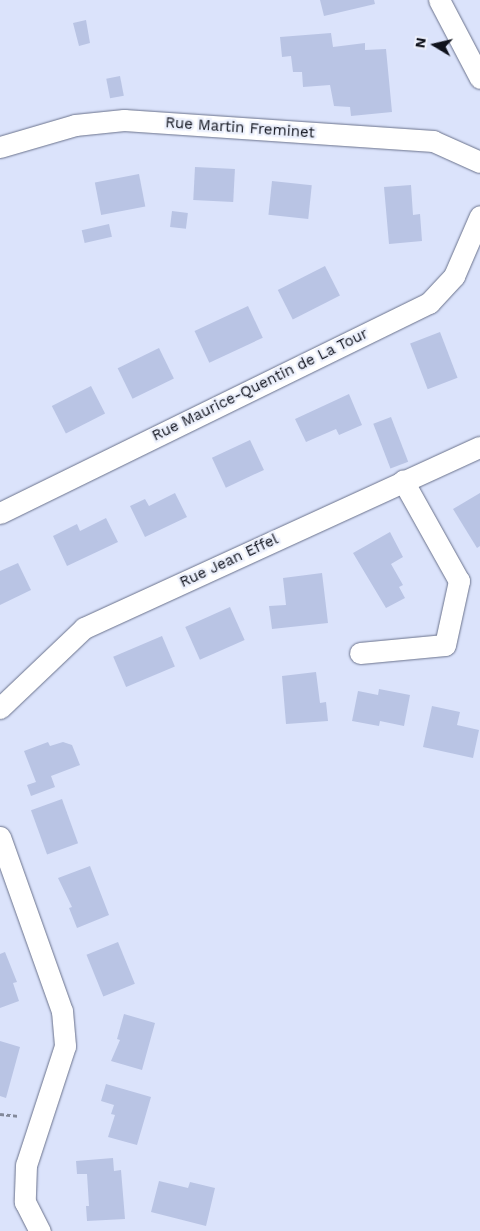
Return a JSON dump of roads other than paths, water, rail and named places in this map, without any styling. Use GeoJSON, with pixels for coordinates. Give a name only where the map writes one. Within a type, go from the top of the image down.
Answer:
{"type":"FeatureCollection","features":[{"type":"Feature","properties":{"kind":"street"},"geometry":{"type":"LineString","coordinates":[[439,0],[480,78]]}},
{"type":"Feature","properties":{"kind":"street","name":"Rue Martin Freminet"},"geometry":{"type":"LineString","coordinates":[[0,147],[75,125],[124,120],[433,141],[480,162]]}},
{"type":"Feature","properties":{"kind":"street","name":"Rue Maurice-Quentin de La Tour"},"geometry":{"type":"LineString","coordinates":[[0,513],[429,303],[454,276],[480,216]]}},
{"type":"Feature","properties":{"kind":"street","name":"Rue Jean Effel"},"geometry":{"type":"LineString","coordinates":[[0,708],[84,628],[480,447]]}},
{"type":"Feature","properties":{"kind":"street"},"geometry":{"type":"LineString","coordinates":[[360,653],[445,645],[458,581],[403,481]]}},
{"type":"Feature","properties":{"kind":"street"},"geometry":{"type":"LineString","coordinates":[[0,837],[62,1011],[65,1046],[26,1165],[25,1202],[40,1231]]}}]}
